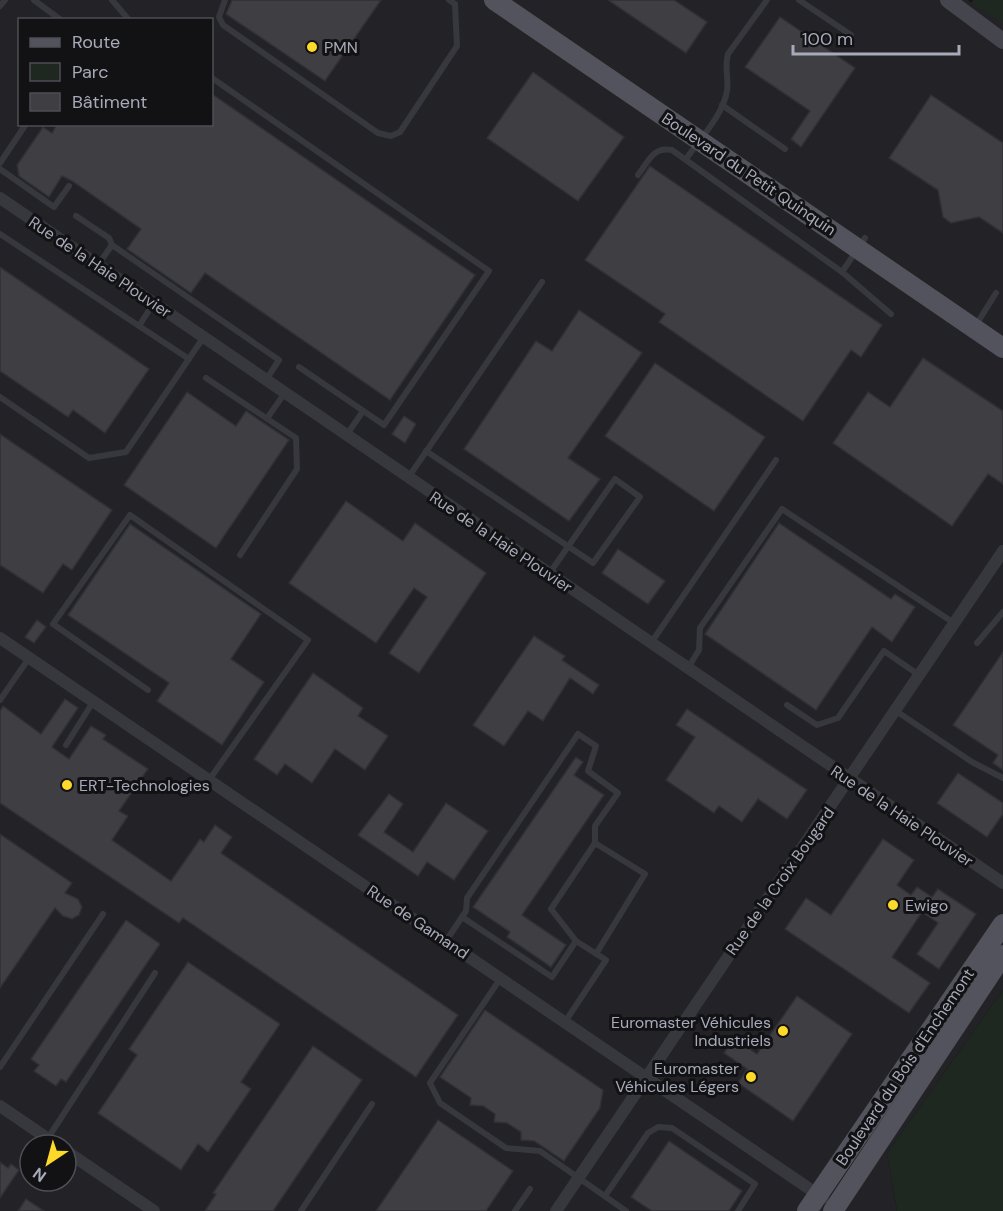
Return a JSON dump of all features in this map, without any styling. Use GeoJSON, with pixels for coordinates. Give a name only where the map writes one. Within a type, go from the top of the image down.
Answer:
{"type":"FeatureCollection","features":[{"type":"Feature","properties":{"kind":"main road","name":"Boulevard du Petit Quinquin"},"geometry":{"type":"LineString","coordinates":[[494,0],[703,135]]}},
{"type":"Feature","properties":{"kind":"main road","name":"Boulevard du Petit Quinquin"},"geometry":{"type":"LineString","coordinates":[[514,0],[703,135],[977,322],[1003,348]]}},
{"type":"Feature","properties":{"kind":"main road"},"geometry":{"type":"LineString","coordinates":[[948,0],[1003,41]]}},
{"type":"Feature","properties":{"kind":"main road","name":"Boulevard du Petit Quinquin"},"geometry":{"type":"LineString","coordinates":[[977,322],[1003,332]]}},
{"type":"Feature","properties":{"kind":"main road","name":"Boulevard du Bois d'Enchemont"},"geometry":{"type":"LineString","coordinates":[[813,1203],[1003,924]]}},
{"type":"Feature","properties":{"kind":"main road","name":"Boulevard du Bois d'Enchemont"},"geometry":{"type":"LineString","coordinates":[[837,1209],[1003,955]]}},
{"type":"Feature","properties":{"kind":"street","name":"Rue de la Haie Plouvier"},"geometry":{"type":"LineString","coordinates":[[0,198],[1003,883]]}},
{"type":"Feature","properties":{"kind":"street","name":"Rue de la Croix Bougard"},"geometry":{"type":"LineString","coordinates":[[556,1211],[1003,551]]}},
{"type":"Feature","properties":{"kind":"street","name":"Rue de Gamand"},"geometry":{"type":"LineString","coordinates":[[0,638],[646,1077],[813,1203],[837,1209]]}},
{"type":"Feature","properties":{"kind":"street"},"geometry":{"type":"LineString","coordinates":[[0,1106],[39,1133]]}},
{"type":"Feature","properties":{"kind":"street"},"geometry":{"type":"LineString","coordinates":[[78,1159],[154,1211]]}},
{"type":"Feature","properties":{"kind":"lane"},"geometry":{"type":"LineString","coordinates":[[0,6],[5,0]]}},
{"type":"Feature","properties":{"kind":"lane"},"geometry":{"type":"LineString","coordinates":[[34,0],[58,18]]}},
{"type":"Feature","properties":{"kind":"lane"},"geometry":{"type":"LineString","coordinates":[[112,0],[127,18]]}},
{"type":"Feature","properties":{"kind":"lane"},"geometry":{"type":"LineString","coordinates":[[225,0],[219,17],[223,25],[378,133],[390,136],[400,132],[457,46],[455,4],[449,0]]}},
{"type":"Feature","properties":{"kind":"lane"},"geometry":{"type":"LineString","coordinates":[[686,159],[722,105],[727,93],[725,62],[728,54],[767,0]]}},
{"type":"Feature","properties":{"kind":"lane"},"geometry":{"type":"LineString","coordinates":[[799,0],[851,35]]}},
{"type":"Feature","properties":{"kind":"lane"},"geometry":{"type":"LineString","coordinates":[[213,79],[489,271],[384,425],[299,367]]}},
{"type":"Feature","properties":{"kind":"lane"},"geometry":{"type":"LineString","coordinates":[[722,105],[785,148]]}},
{"type":"Feature","properties":{"kind":"lane"},"geometry":{"type":"LineString","coordinates":[[0,163],[2,154],[24,126]]}},
{"type":"Feature","properties":{"kind":"lane"},"geometry":{"type":"LineString","coordinates":[[638,175],[655,152],[663,148],[686,159],[842,272],[891,314]]}},
{"type":"Feature","properties":{"kind":"lane"},"geometry":{"type":"LineString","coordinates":[[0,169],[54,207],[69,186]]}},
{"type":"Feature","properties":{"kind":"lane"},"geometry":{"type":"LineString","coordinates":[[76,216],[109,238],[112,244],[279,360],[266,381]]}},
{"type":"Feature","properties":{"kind":"lane"},"geometry":{"type":"LineString","coordinates":[[0,234],[189,359]]}},
{"type":"Feature","properties":{"kind":"lane"},"geometry":{"type":"LineString","coordinates":[[842,272],[861,243]]}},
{"type":"Feature","properties":{"kind":"lane"},"geometry":{"type":"LineString","coordinates":[[98,266],[112,244]]}},
{"type":"Feature","properties":{"kind":"lane"},"geometry":{"type":"LineString","coordinates":[[408,478],[542,282]]}},
{"type":"Feature","properties":{"kind":"lane"},"geometry":{"type":"LineString","coordinates":[[977,322],[996,293]]}},
{"type":"Feature","properties":{"kind":"lane"},"geometry":{"type":"LineString","coordinates":[[138,326],[153,304]]}},
{"type":"Feature","properties":{"kind":"lane"},"geometry":{"type":"LineString","coordinates":[[0,397],[89,458],[126,452],[203,338]]}},
{"type":"Feature","properties":{"kind":"lane"},"geometry":{"type":"LineString","coordinates":[[206,378],[268,417],[296,438],[297,469],[240,555]]}},
{"type":"Feature","properties":{"kind":"lane"},"geometry":{"type":"LineString","coordinates":[[268,417],[284,394]]}},
{"type":"Feature","properties":{"kind":"lane"},"geometry":{"type":"LineString","coordinates":[[346,436],[363,411]]}},
{"type":"Feature","properties":{"kind":"lane"},"geometry":{"type":"LineString","coordinates":[[426,451],[568,546],[593,563],[640,497],[615,479],[568,546],[549,574]]}},
{"type":"Feature","properties":{"kind":"lane"},"geometry":{"type":"LineString","coordinates":[[651,643],[776,460]]}},
{"type":"Feature","properties":{"kind":"lane"},"geometry":{"type":"LineString","coordinates":[[688,668],[699,650],[700,628],[782,509],[955,623]]}},
{"type":"Feature","properties":{"kind":"lane"},"geometry":{"type":"LineString","coordinates":[[148,690],[53,624],[130,514],[308,640],[209,780]]}},
{"type":"Feature","properties":{"kind":"lane"},"geometry":{"type":"LineString","coordinates":[[977,643],[1003,612]]}},
{"type":"Feature","properties":{"kind":"lane"},"geometry":{"type":"LineString","coordinates":[[787,705],[817,725],[838,718],[884,651],[920,676]]}},
{"type":"Feature","properties":{"kind":"lane"},"geometry":{"type":"LineString","coordinates":[[0,700],[29,658]]}},
{"type":"Feature","properties":{"kind":"lane"},"geometry":{"type":"LineString","coordinates":[[66,744],[94,702]]}},
{"type":"Feature","properties":{"kind":"lane"},"geometry":{"type":"LineString","coordinates":[[896,711],[972,762],[1003,778]]}},
{"type":"Feature","properties":{"kind":"lane"},"geometry":{"type":"LineString","coordinates":[[446,941],[462,917],[467,898],[578,734],[596,746],[588,771],[618,793],[595,826],[595,843],[551,909],[576,941],[606,960],[565,1022]]}},
{"type":"Feature","properties":{"kind":"lane"},"geometry":{"type":"LineString","coordinates":[[595,843],[645,874],[596,954]]}},
{"type":"Feature","properties":{"kind":"lane"},"geometry":{"type":"LineString","coordinates":[[0,1067],[104,914]]}},
{"type":"Feature","properties":{"kind":"lane"},"geometry":{"type":"LineString","coordinates":[[462,917],[552,977],[576,941]]}},
{"type":"Feature","properties":{"kind":"lane"},"geometry":{"type":"LineString","coordinates":[[57,1133],[155,973]]}},
{"type":"Feature","properties":{"kind":"lane"},"geometry":{"type":"LineString","coordinates":[[500,978],[430,1083],[440,1103],[506,1148],[540,1151],[626,1211]]}},
{"type":"Feature","properties":{"kind":"lane"},"geometry":{"type":"LineString","coordinates":[[301,1211],[372,1104]]}},
{"type":"Feature","properties":{"kind":"lane"},"geometry":{"type":"LineString","coordinates":[[605,1196],[648,1133],[658,1126],[672,1128],[755,1184],[738,1211]]}},
{"type":"Feature","properties":{"kind":"lane"},"geometry":{"type":"LineString","coordinates":[[525,1211],[517,1209],[530,1189]]}},
{"type":"Feature","properties":{"kind":"lane"},"geometry":{"type":"LineString","coordinates":[[609,1211],[614,1203]]}},
{"type":"Feature","properties":{"kind":"shaded area"},"geometry":{"type":"Polygon","coordinates":[[[0,0],[968,0],[971,3],[974,0],[1003,0],[1003,990],[887,1153],[897,1211],[0,1211],[0,0]]]}},
{"type":"Feature","properties":{"kind":"green space"},"geometry":{"type":"Polygon","coordinates":[[[974,0],[1003,0],[1003,24],[971,3],[974,0]]]}},
{"type":"Feature","properties":{"kind":"green space"},"geometry":{"type":"Polygon","coordinates":[[[1003,990],[1003,1211],[897,1211],[887,1153],[1003,990]]]}},
{"type":"Feature","properties":{"kind":"building","name":"PMN"},"geometry":{"type":"Polygon","coordinates":[[[232,0],[381,0],[325,81],[226,14],[232,0]]]}},
{"type":"Feature","properties":{"kind":"building"},"geometry":{"type":"Polygon","coordinates":[[[608,0],[674,0],[707,22],[686,53],[608,0]]]}},
{"type":"Feature","properties":{"kind":"building"},"geometry":{"type":"Polygon","coordinates":[[[780,17],[855,68],[801,147],[791,139],[810,111],[745,67],[780,17]]]}},
{"type":"Feature","properties":{"kind":"building"},"geometry":{"type":"Polygon","coordinates":[[[533,72],[624,137],[578,201],[487,138],[533,72]]]}},
{"type":"Feature","properties":{"kind":"building"},"geometry":{"type":"Polygon","coordinates":[[[213,95],[475,275],[390,400],[205,273],[191,293],[127,249],[141,229],[72,181],[62,176],[49,197],[19,176],[17,165],[43,127],[52,133],[56,126],[213,126],[213,95]]]}},
{"type":"Feature","properties":{"kind":"building"},"geometry":{"type":"Polygon","coordinates":[[[931,95],[1003,143],[1003,233],[979,217],[951,223],[943,217],[938,190],[889,158],[931,95]]]}},
{"type":"Feature","properties":{"kind":"building"},"geometry":{"type":"Polygon","coordinates":[[[650,166],[882,325],[861,357],[851,350],[803,421],[659,322],[665,314],[585,260],[650,166]]]}},
{"type":"Feature","properties":{"kind":"building"},"geometry":{"type":"Polygon","coordinates":[[[0,267],[149,369],[105,433],[73,410],[68,417],[0,371],[0,267]]]}},
{"type":"Feature","properties":{"kind":"building"},"geometry":{"type":"Polygon","coordinates":[[[579,310],[642,353],[568,458],[600,479],[569,521],[464,449],[536,341],[552,351],[579,310]]]}},
{"type":"Feature","properties":{"kind":"building"},"geometry":{"type":"Polygon","coordinates":[[[923,358],[1003,411],[1003,484],[988,474],[952,526],[833,443],[868,392],[890,407],[923,358]]]}},
{"type":"Feature","properties":{"kind":"building"},"geometry":{"type":"Polygon","coordinates":[[[655,363],[765,437],[714,511],[605,436],[655,363]]]}},
{"type":"Feature","properties":{"kind":"building"},"geometry":{"type":"Polygon","coordinates":[[[187,392],[236,426],[246,411],[289,440],[216,548],[124,485],[187,392]]]}},
{"type":"Feature","properties":{"kind":"building"},"geometry":{"type":"Polygon","coordinates":[[[404,416],[416,424],[405,443],[392,434],[404,416]]]}},
{"type":"Feature","properties":{"kind":"building"},"geometry":{"type":"Polygon","coordinates":[[[0,434],[112,510],[72,570],[63,564],[43,593],[0,565],[0,434]]]}},
{"type":"Feature","properties":{"kind":"building"},"geometry":{"type":"Polygon","coordinates":[[[346,501],[403,541],[415,523],[486,573],[419,673],[389,653],[427,597],[414,588],[376,643],[289,583],[346,501]]]}},
{"type":"Feature","properties":{"kind":"building"},"geometry":{"type":"Polygon","coordinates":[[[779,523],[891,599],[895,594],[915,607],[892,642],[872,627],[816,710],[705,634],[779,523]]]}},
{"type":"Feature","properties":{"kind":"building"},"geometry":{"type":"Polygon","coordinates":[[[130,524],[261,614],[231,659],[264,682],[222,745],[157,701],[169,683],[68,615],[130,524]]]}},
{"type":"Feature","properties":{"kind":"building"},"geometry":{"type":"Polygon","coordinates":[[[618,549],[665,581],[648,604],[602,573],[618,549]]]}},
{"type":"Feature","properties":{"kind":"building"},"geometry":{"type":"Polygon","coordinates":[[[37,620],[46,627],[34,643],[25,637],[37,620]]]}},
{"type":"Feature","properties":{"kind":"building"},"geometry":{"type":"Polygon","coordinates":[[[534,636],[565,656],[562,660],[599,685],[593,694],[570,678],[543,721],[528,711],[504,746],[473,725],[534,636]]]}},
{"type":"Feature","properties":{"kind":"building"},"geometry":{"type":"Polygon","coordinates":[[[1003,652],[1003,770],[993,763],[998,755],[953,725],[1003,652]]]}},
{"type":"Feature","properties":{"kind":"building"},"geometry":{"type":"Polygon","coordinates":[[[313,673],[363,708],[358,716],[388,736],[365,770],[335,749],[312,783],[285,764],[277,775],[254,759],[313,673]]]}},
{"type":"Feature","properties":{"kind":"building"},"geometry":{"type":"Polygon","coordinates":[[[65,699],[78,708],[52,747],[69,759],[91,726],[106,735],[103,739],[148,769],[119,811],[128,816],[112,840],[171,881],[200,839],[204,842],[215,825],[232,837],[221,853],[458,1015],[416,1077],[183,918],[179,923],[0,803],[0,711],[3,706],[41,734],[65,699]]]}},
{"type":"Feature","properties":{"kind":"building"},"geometry":{"type":"Polygon","coordinates":[[[687,709],[807,790],[787,819],[758,799],[742,822],[719,806],[714,813],[666,780],[695,737],[676,725],[687,709]]]}},
{"type":"Feature","properties":{"kind":"building"},"geometry":{"type":"Polygon","coordinates":[[[576,757],[583,762],[574,775],[604,795],[522,915],[566,945],[551,967],[507,937],[510,932],[473,907],[576,757]]]}},
{"type":"Feature","properties":{"kind":"building"},"geometry":{"type":"Polygon","coordinates":[[[958,773],[1003,803],[1003,814],[987,837],[937,803],[958,773]]]}},
{"type":"Feature","properties":{"kind":"building"},"geometry":{"type":"Polygon","coordinates":[[[389,794],[403,804],[384,832],[413,852],[446,803],[488,831],[454,880],[427,862],[418,876],[358,835],[389,794]]]}},
{"type":"Feature","properties":{"kind":"building"},"geometry":{"type":"Polygon","coordinates":[[[0,834],[72,883],[65,893],[78,899],[82,907],[79,915],[72,919],[63,916],[55,908],[0,988],[0,834]]]}},
{"type":"Feature","properties":{"kind":"building"},"geometry":{"type":"Polygon","coordinates":[[[883,839],[914,860],[897,885],[911,895],[917,887],[932,897],[938,889],[976,914],[939,969],[917,954],[938,923],[922,912],[892,957],[930,983],[909,1013],[785,929],[806,898],[831,915],[883,839]]]}},
{"type":"Feature","properties":{"kind":"building"},"geometry":{"type":"Polygon","coordinates":[[[126,920],[160,944],[66,1082],[61,1079],[56,1086],[34,1071],[39,1065],[31,1059],[126,920]]]}},
{"type":"Feature","properties":{"kind":"building"},"geometry":{"type":"Polygon","coordinates":[[[188,962],[280,1024],[241,1082],[251,1089],[208,1152],[198,1144],[181,1170],[98,1113],[137,1055],[129,1049],[188,962]]]}},
{"type":"Feature","properties":{"kind":"building"},"geometry":{"type":"Polygon","coordinates":[[[797,996],[852,1034],[793,1121],[738,1083],[747,1069],[724,1053],[734,1038],[757,1054],[797,996]]]}},
{"type":"Feature","properties":{"kind":"building"},"geometry":{"type":"Polygon","coordinates":[[[485,1010],[603,1090],[600,1108],[564,1161],[534,1141],[521,1140],[521,1132],[507,1123],[494,1122],[495,1114],[483,1106],[470,1105],[471,1098],[440,1077],[485,1010]]]}},
{"type":"Feature","properties":{"kind":"building"},"geometry":{"type":"Polygon","coordinates":[[[313,1046],[362,1080],[273,1211],[205,1211],[216,1194],[213,1193],[313,1046]]]}},
{"type":"Feature","properties":{"kind":"building"},"geometry":{"type":"Polygon","coordinates":[[[438,1120],[513,1171],[486,1211],[376,1211],[438,1120]]]}},
{"type":"Feature","properties":{"kind":"building"},"geometry":{"type":"Polygon","coordinates":[[[669,1141],[742,1191],[729,1211],[652,1211],[631,1197],[669,1141]]]}},
{"type":"Feature","properties":{"kind":"building"},"geometry":{"type":"Polygon","coordinates":[[[0,1162],[8,1168],[11,1164],[18,1171],[0,1198],[0,1162]]]}},
{"type":"Feature","properties":{"kind":"building"},"geometry":{"type":"Polygon","coordinates":[[[26,1199],[44,1211],[18,1211],[26,1199]]]}},
{"type":"Feature","properties":{"kind":"place","name":"PMN"},"geometry":{"type":"Point","coordinates":[312,47]}},
{"type":"Feature","properties":{"kind":"place","name":"ERT-Technologies"},"geometry":{"type":"Point","coordinates":[67,785]}},
{"type":"Feature","properties":{"kind":"place","name":"Ewigo"},"geometry":{"type":"Point","coordinates":[893,905]}},
{"type":"Feature","properties":{"kind":"place","name":"Euromaster Véhicules Industriels"},"geometry":{"type":"Point","coordinates":[783,1031]}},
{"type":"Feature","properties":{"kind":"place","name":"Euromaster Véhicules Légers"},"geometry":{"type":"Point","coordinates":[751,1077]}}]}
